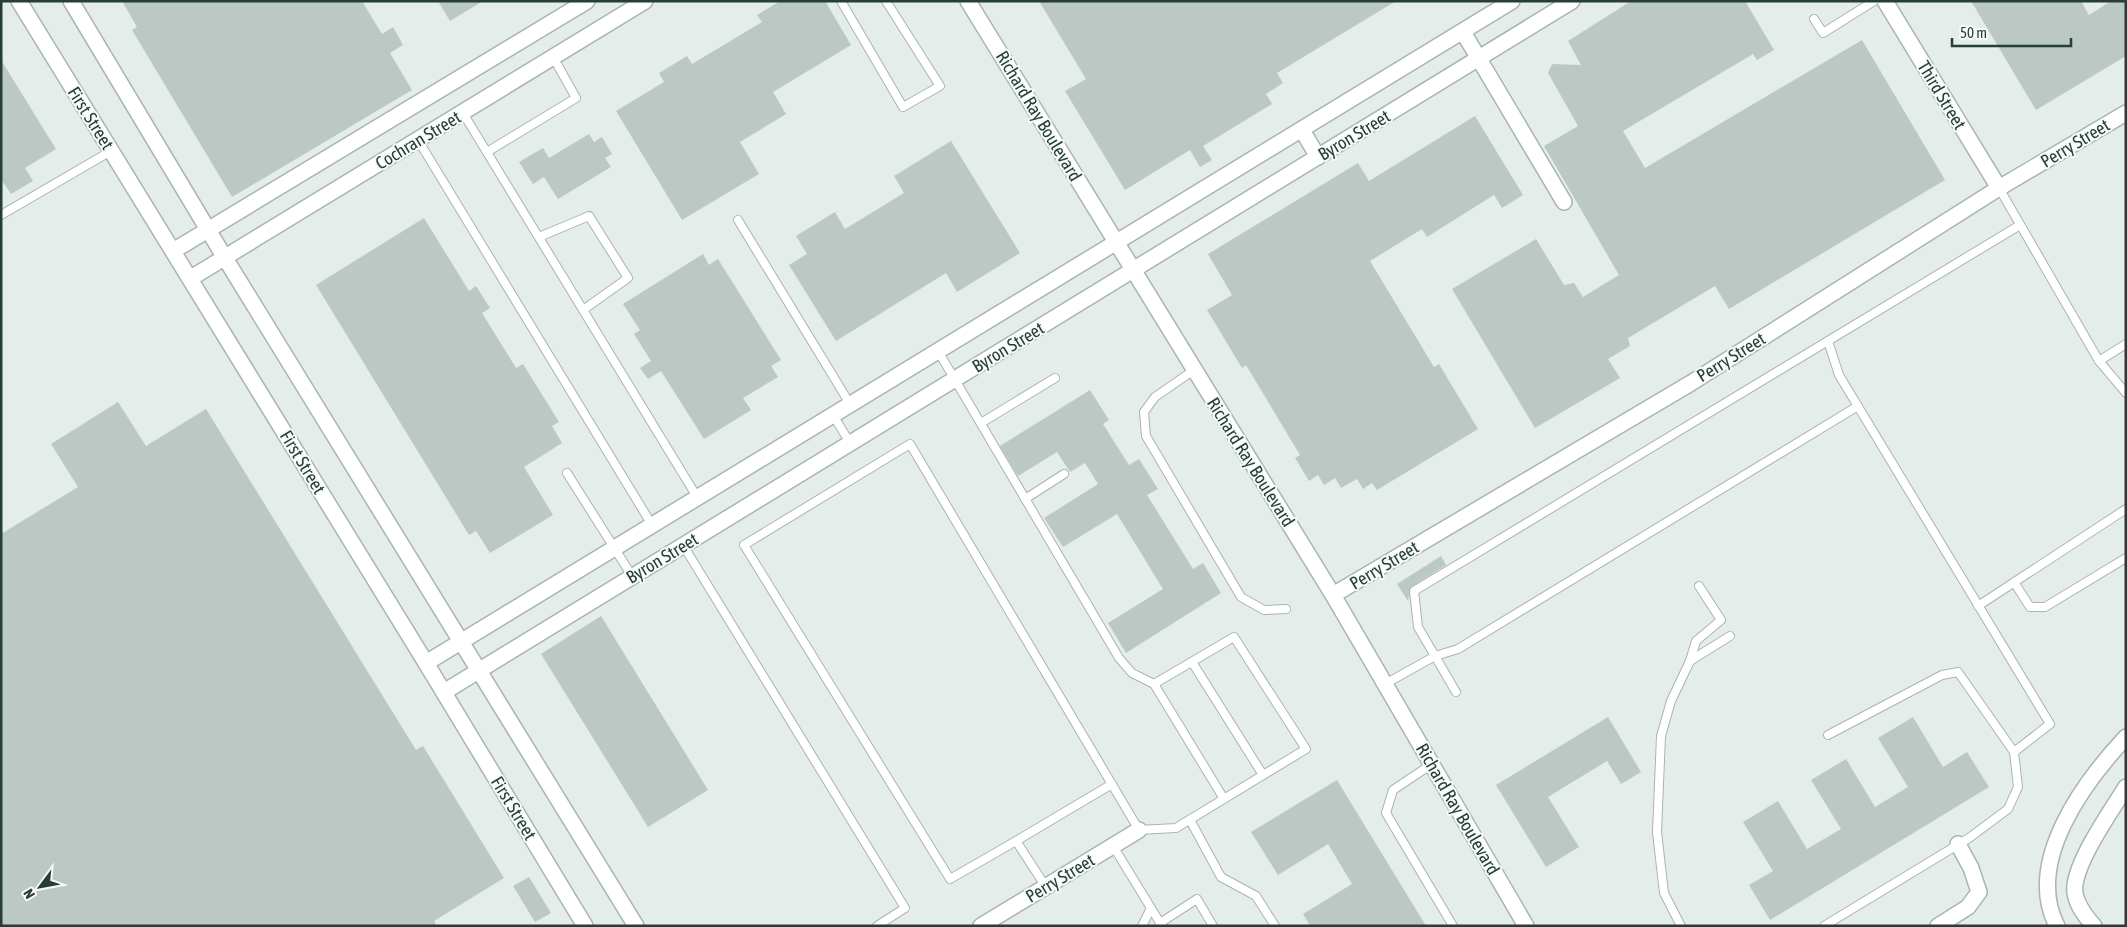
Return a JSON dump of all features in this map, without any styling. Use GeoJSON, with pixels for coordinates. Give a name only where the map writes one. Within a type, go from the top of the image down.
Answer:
{"type":"FeatureCollection","features":[{"type":"Feature","properties":{"kind":"street","name":"First Street"},"geometry":{"type":"LineString","coordinates":[[19,1],[191,278],[585,926]]}},
{"type":"Feature","properties":{"kind":"street"},"geometry":{"type":"LineString","coordinates":[[71,1],[225,258],[636,926]]}},
{"type":"Feature","properties":{"kind":"street","name":"Cochran Street"},"geometry":{"type":"LineString","coordinates":[[173,251],[587,1]]}},
{"type":"Feature","properties":{"kind":"street","name":"Cochran Street"},"geometry":{"type":"LineString","coordinates":[[191,278],[645,1]]}},
{"type":"Feature","properties":{"kind":"street","name":"Richard Ray Boulevard"},"geometry":{"type":"LineString","coordinates":[[968,1],[1333,595],[1526,926]]}},
{"type":"Feature","properties":{"kind":"street","name":"Byron Street"},"geometry":{"type":"LineString","coordinates":[[426,663],[1512,1]]}},
{"type":"Feature","properties":{"kind":"street","name":"Byron Street"},"geometry":{"type":"LineString","coordinates":[[444,692],[1572,1]]}},
{"type":"Feature","properties":{"kind":"street","name":"Third Street"},"geometry":{"type":"LineString","coordinates":[[1885,1],[1999,188]]}},
{"type":"Feature","properties":{"kind":"street"},"geometry":{"type":"LineString","coordinates":[[1463,32],[1564,202]]}},
{"type":"Feature","properties":{"kind":"street","name":"Perry Street"},"geometry":{"type":"LineString","coordinates":[[1333,595],[1690,383],[1999,188],[2126,113]]}},
{"type":"Feature","properties":{"kind":"street"},"geometry":{"type":"LineString","coordinates":[[1302,130],[1318,157]]}},
{"type":"Feature","properties":{"kind":"street"},"geometry":{"type":"LineString","coordinates":[[2057,926],[2050,912],[2047,881],[2056,840],[2089,781],[2126,737]]}},
{"type":"Feature","properties":{"kind":"street"},"geometry":{"type":"LineString","coordinates":[[2094,926],[2083,914],[2075,893],[2078,872],[2095,838],[2126,787]]}},
{"type":"Feature","properties":{"kind":"street","name":"Perry Street"},"geometry":{"type":"LineString","coordinates":[[982,926],[1139,830]]}},
{"type":"Feature","properties":{"kind":"street"},"geometry":{"type":"LineString","coordinates":[[1938,926],[1968,907],[1979,892],[1971,868],[1958,844]]}},
{"type":"Feature","properties":{"kind":"lane"},"geometry":{"type":"LineString","coordinates":[[841,1],[904,107],[940,86],[886,1]]}},
{"type":"Feature","properties":{"kind":"lane"},"geometry":{"type":"LineString","coordinates":[[1814,19],[1823,33],[1874,1]]}},
{"type":"Feature","properties":{"kind":"lane"},"geometry":{"type":"LineString","coordinates":[[487,152],[576,98],[553,57]]}},
{"type":"Feature","properties":{"kind":"lane"},"geometry":{"type":"LineString","coordinates":[[462,112],[697,497]]}},
{"type":"Feature","properties":{"kind":"lane"},"geometry":{"type":"LineString","coordinates":[[418,140],[652,525]]}},
{"type":"Feature","properties":{"kind":"lane"},"geometry":{"type":"LineString","coordinates":[[1,215],[111,151]]}},
{"type":"Feature","properties":{"kind":"lane"},"geometry":{"type":"LineString","coordinates":[[1999,188],[2099,361],[2126,393]]}},
{"type":"Feature","properties":{"kind":"lane"},"geometry":{"type":"LineString","coordinates":[[538,237],[589,216],[628,278],[583,310]]}},
{"type":"Feature","properties":{"kind":"lane"},"geometry":{"type":"LineString","coordinates":[[738,220],[850,404]]}},
{"type":"Feature","properties":{"kind":"lane"},"geometry":{"type":"LineString","coordinates":[[1456,692],[1418,627],[1414,591],[2020,225]]}},
{"type":"Feature","properties":{"kind":"lane"},"geometry":{"type":"LineString","coordinates":[[1828,341],[1839,375],[2050,724],[2014,752]]}},
{"type":"Feature","properties":{"kind":"lane"},"geometry":{"type":"LineString","coordinates":[[2099,361],[2126,344]]}},
{"type":"Feature","properties":{"kind":"lane"},"geometry":{"type":"LineString","coordinates":[[938,351],[1119,658],[1132,673],[1154,684],[1224,799]]}},
{"type":"Feature","properties":{"kind":"lane"},"geometry":{"type":"LineString","coordinates":[[1194,370],[1155,397],[1144,412],[1146,436],[1241,597],[1264,610],[1286,609]]}},
{"type":"Feature","properties":{"kind":"lane"},"geometry":{"type":"LineString","coordinates":[[981,423],[1055,378]]}},
{"type":"Feature","properties":{"kind":"lane"},"geometry":{"type":"LineString","coordinates":[[1385,684],[1435,656],[1458,649],[1858,406]]}},
{"type":"Feature","properties":{"kind":"lane"},"geometry":{"type":"LineString","coordinates":[[833,415],[850,443]]}},
{"type":"Feature","properties":{"kind":"lane"},"geometry":{"type":"LineString","coordinates":[[1112,784],[950,879],[744,545],[910,444],[1112,784],[1139,830],[1176,828],[1306,750],[1234,637],[1154,684]]}},
{"type":"Feature","properties":{"kind":"lane"},"geometry":{"type":"LineString","coordinates":[[567,473],[632,576]]}},
{"type":"Feature","properties":{"kind":"lane"},"geometry":{"type":"LineString","coordinates":[[1025,499],[1064,474]]}},
{"type":"Feature","properties":{"kind":"lane"},"geometry":{"type":"LineString","coordinates":[[1978,606],[2126,509]]}},
{"type":"Feature","properties":{"kind":"lane"},"geometry":{"type":"LineString","coordinates":[[683,545],[905,908],[877,926]]}},
{"type":"Feature","properties":{"kind":"lane"},"geometry":{"type":"LineString","coordinates":[[2014,582],[2030,607],[2045,607],[2126,558]]}},
{"type":"Feature","properties":{"kind":"lane"},"geometry":{"type":"LineString","coordinates":[[1681,926],[1664,893],[1657,832],[1660,736],[1671,701],[1690,661],[1696,641],[1721,620],[1699,586]]}},
{"type":"Feature","properties":{"kind":"lane"},"geometry":{"type":"LineString","coordinates":[[1690,661],[1730,636]]}},
{"type":"Feature","properties":{"kind":"lane"},"geometry":{"type":"LineString","coordinates":[[1192,662],[1263,775]]}},
{"type":"Feature","properties":{"kind":"lane"},"geometry":{"type":"LineString","coordinates":[[1824,926],[1958,844],[2008,809],[2018,787],[2014,752],[1958,672],[1942,675],[1828,735]]}},
{"type":"Feature","properties":{"kind":"lane"},"geometry":{"type":"LineString","coordinates":[[1432,764],[1393,790],[1386,813],[1453,926]]}},
{"type":"Feature","properties":{"kind":"lane"},"geometry":{"type":"LineString","coordinates":[[1190,820],[1221,877],[1256,896],[1275,926]]}},
{"type":"Feature","properties":{"kind":"lane"},"geometry":{"type":"LineString","coordinates":[[1016,840],[1046,887]]}},
{"type":"Feature","properties":{"kind":"lane"},"geometry":{"type":"LineString","coordinates":[[1113,846],[1161,924],[1196,899],[1213,926]]}},
{"type":"Feature","properties":{"kind":"lane"},"geometry":{"type":"LineString","coordinates":[[1142,926],[1151,908]]}},
{"type":"Feature","properties":{"kind":"building"},"geometry":{"type":"Polygon","coordinates":[[[122,1],[362,1],[382,34],[393,27],[403,45],[390,53],[412,90],[232,197],[132,30],[137,27],[122,1]]]}},
{"type":"Feature","properties":{"kind":"building"},"geometry":{"type":"Polygon","coordinates":[[[438,1],[483,1],[450,21],[438,1]]]}},
{"type":"Feature","properties":{"kind":"building"},"geometry":{"type":"Polygon","coordinates":[[[780,1],[825,1],[851,45],[773,92],[786,114],[740,142],[759,174],[682,220],[616,111],[664,82],[659,73],[687,56],[692,64],[762,22],[757,15],[780,1]]]}},
{"type":"Feature","properties":{"kind":"building"},"geometry":{"type":"Polygon","coordinates":[[[1039,1],[1396,1],[1277,73],[1283,83],[1266,94],[1272,104],[1203,146],[1212,160],[1200,167],[1190,150],[1125,190],[1065,91],[1086,79],[1039,1]]]}},
{"type":"Feature","properties":{"kind":"building"},"geometry":{"type":"Polygon","coordinates":[[[1631,1],[1745,1],[1774,50],[1757,60],[1753,54],[1623,131],[1645,168],[1862,40],[1945,180],[1729,309],[1715,286],[1628,338],[1630,346],[1608,359],[1620,378],[1535,428],[1452,289],[1536,239],[1564,285],[1574,283],[1583,297],[1619,275],[1544,146],[1578,126],[1548,73],[1552,64],[1581,65],[1568,41],[1631,1]]]}},
{"type":"Feature","properties":{"kind":"building"},"geometry":{"type":"Polygon","coordinates":[[[1971,1],[2081,1],[2089,15],[2111,1],[2126,1],[2126,56],[2036,110],[1971,1]]]}},
{"type":"Feature","properties":{"kind":"building"},"geometry":{"type":"Polygon","coordinates":[[[1,60],[56,149],[25,168],[33,181],[11,194],[1,179],[1,60]]]}},
{"type":"Feature","properties":{"kind":"building"},"geometry":{"type":"Polygon","coordinates":[[[1475,116],[1523,195],[1502,208],[1494,195],[1427,237],[1422,229],[1370,261],[1434,367],[1439,364],[1478,429],[1377,490],[1372,483],[1363,489],[1357,479],[1341,488],[1335,478],[1324,485],[1318,475],[1309,481],[1295,458],[1300,455],[1246,365],[1242,368],[1207,310],[1232,295],[1208,254],[1358,163],[1369,181],[1475,116]]]}},
{"type":"Feature","properties":{"kind":"building"},"geometry":{"type":"Polygon","coordinates":[[[589,134],[594,142],[602,137],[612,154],[605,158],[611,167],[558,199],[544,177],[533,184],[519,162],[543,148],[549,158],[589,134]]]}},
{"type":"Feature","properties":{"kind":"building"},"geometry":{"type":"Polygon","coordinates":[[[951,141],[1020,253],[957,292],[946,273],[836,341],[789,265],[807,254],[796,236],[835,212],[845,229],[904,193],[894,176],[951,141]]]}},
{"type":"Feature","properties":{"kind":"building"},"geometry":{"type":"Polygon","coordinates":[[[424,218],[469,291],[476,286],[490,308],[482,313],[516,368],[523,364],[559,422],[552,426],[562,443],[524,467],[553,515],[490,553],[476,531],[469,535],[316,285],[424,218]]]}},
{"type":"Feature","properties":{"kind":"building"},"geometry":{"type":"Polygon","coordinates":[[[703,254],[709,265],[718,259],[781,360],[771,366],[778,377],[743,398],[751,410],[704,439],[661,371],[648,379],[640,368],[651,361],[634,334],[640,330],[623,304],[703,254]]]}},
{"type":"Feature","properties":{"kind":"building"},"geometry":{"type":"Polygon","coordinates":[[[1090,390],[1109,420],[1103,424],[1129,465],[1139,459],[1158,489],[1147,495],[1193,569],[1203,563],[1221,593],[1126,653],[1108,623],[1163,589],[1117,514],[1063,547],[1044,518],[1098,484],[1085,463],[1070,472],[1057,452],[1018,476],[1000,446],[1090,390]]]}},
{"type":"Feature","properties":{"kind":"building"},"geometry":{"type":"Polygon","coordinates":[[[118,402],[146,446],[206,409],[416,750],[423,746],[504,878],[434,921],[437,926],[1,926],[1,534],[78,487],[51,444],[118,402]]]}},
{"type":"Feature","properties":{"kind":"building"},"geometry":{"type":"Polygon","coordinates":[[[1441,556],[1446,565],[1411,587],[1408,601],[1397,584],[1441,556]]]}},
{"type":"Feature","properties":{"kind":"building"},"geometry":{"type":"Polygon","coordinates":[[[601,616],[708,790],[648,827],[541,654],[601,616]]]}},
{"type":"Feature","properties":{"kind":"building"},"geometry":{"type":"Polygon","coordinates":[[[1608,717],[1641,772],[1621,784],[1607,761],[1548,797],[1579,847],[1546,867],[1496,785],[1608,717]]]}},
{"type":"Feature","properties":{"kind":"building"},"geometry":{"type":"Polygon","coordinates":[[[1913,717],[1943,767],[1967,752],[1989,787],[1770,920],[1749,885],[1773,871],[1743,822],[1778,801],[1807,849],[1841,829],[1811,780],[1846,759],[1875,807],[1908,787],[1878,738],[1913,717]]]}},
{"type":"Feature","properties":{"kind":"building"},"geometry":{"type":"Polygon","coordinates":[[[1337,780],[1426,926],[1310,926],[1303,914],[1352,884],[1328,844],[1278,875],[1251,832],[1337,780]]]}},
{"type":"Feature","properties":{"kind":"building"},"geometry":{"type":"Polygon","coordinates":[[[529,877],[551,913],[535,922],[513,886],[529,877]]]}}]}
